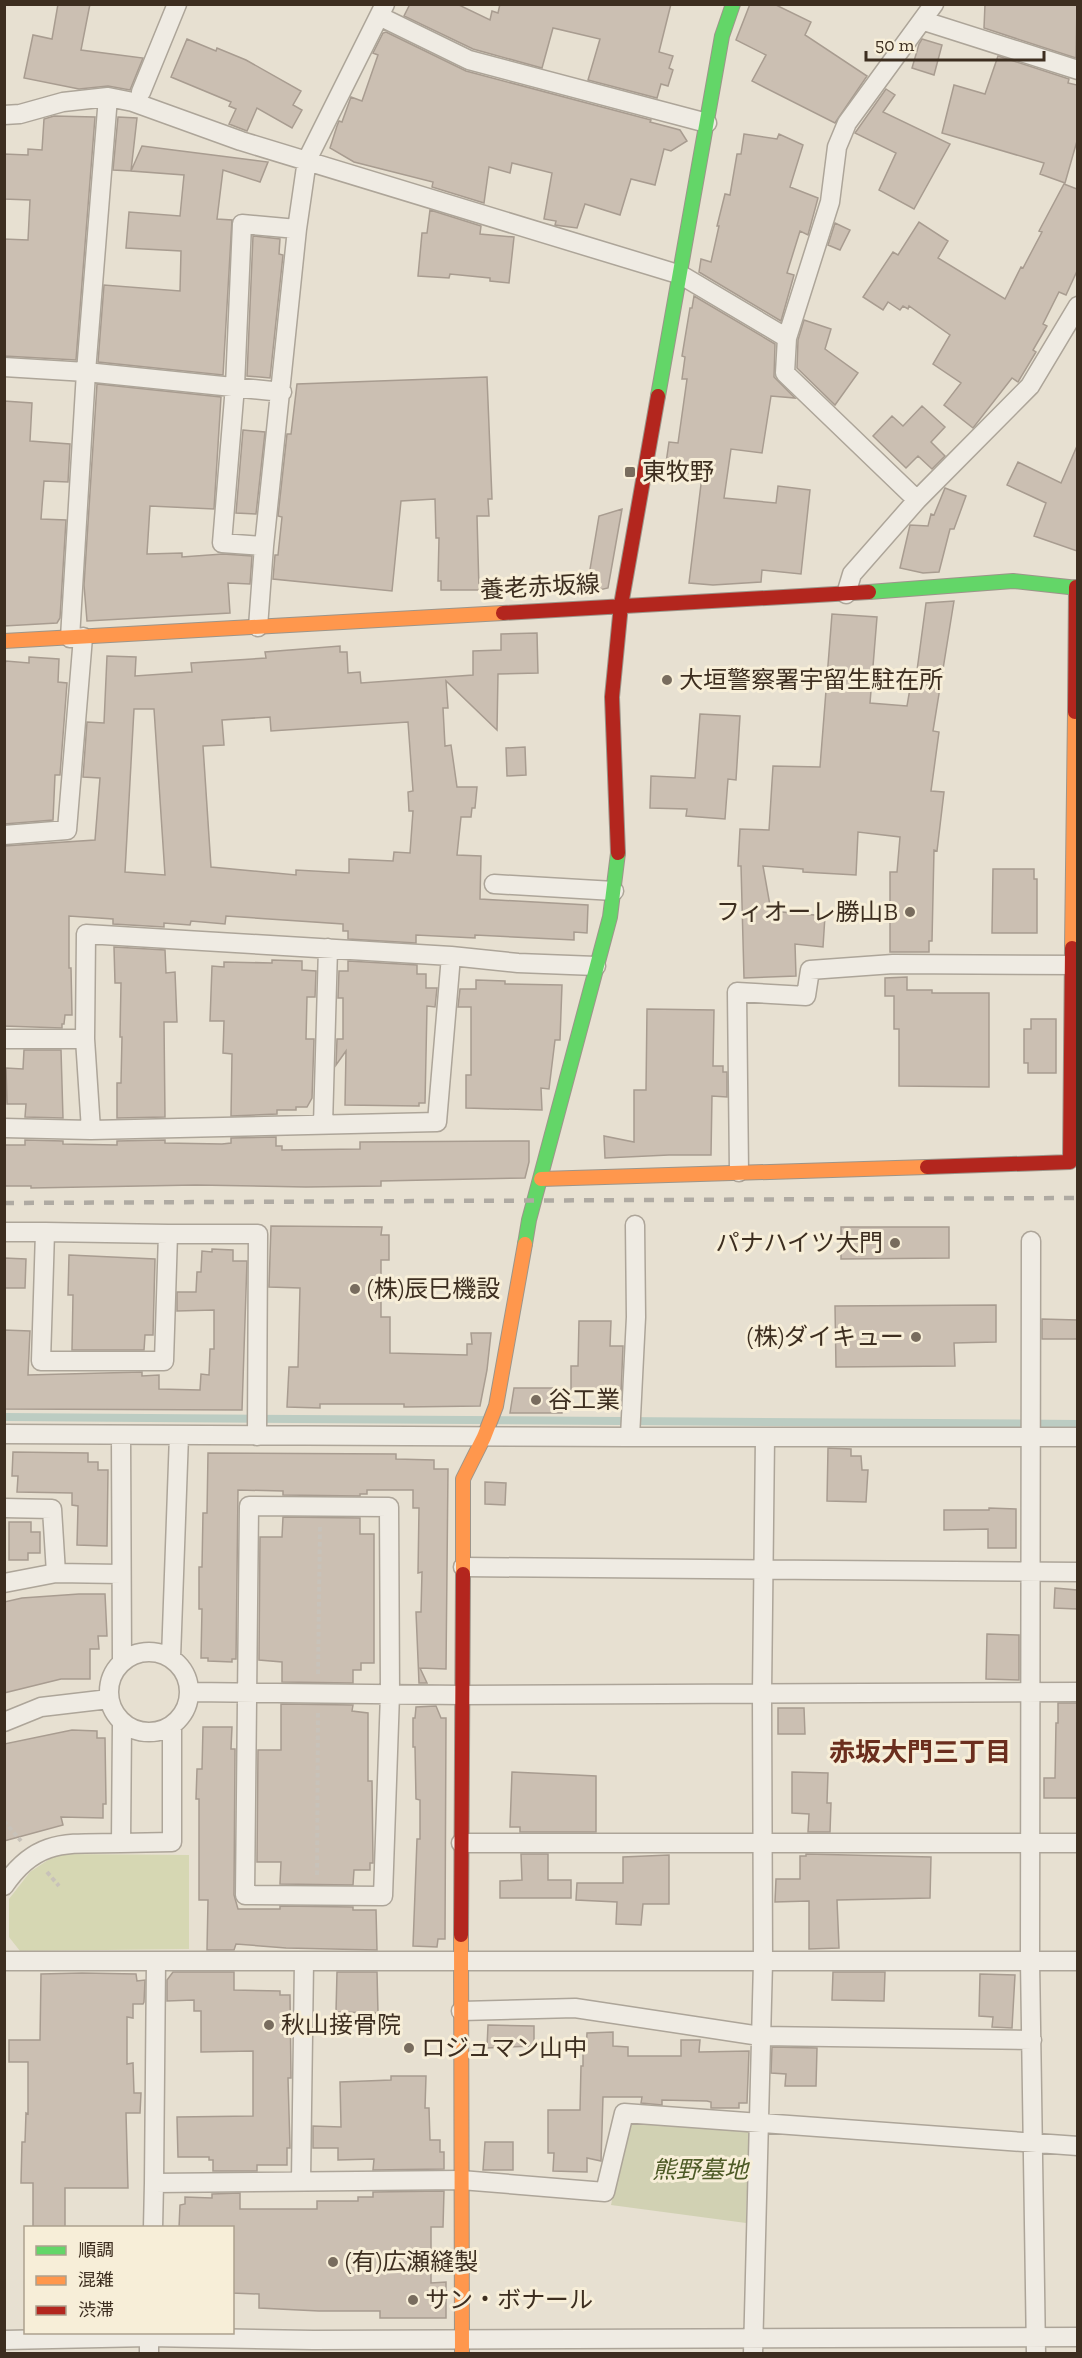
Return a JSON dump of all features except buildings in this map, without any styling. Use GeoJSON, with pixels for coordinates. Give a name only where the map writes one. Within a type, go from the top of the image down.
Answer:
{"type":"FeatureCollection","features":[{"type":"Feature","properties":{"kind":"street"},"geometry":{"type":"LineString","coordinates":[[141,92],[177,4]]}},
{"type":"Feature","properties":{"kind":"street"},"geometry":{"type":"LineString","coordinates":[[462,2346],[463,1479],[495,1409],[529,1220],[610,917],[618,860],[612,697],[621,605],[722,36],[733,4]]}},
{"type":"Feature","properties":{"kind":"street"},"geometry":{"type":"LineString","coordinates":[[917,500],[785,373],[787,338],[830,202],[837,147],[847,123],[924,21],[934,4]]}},
{"type":"Feature","properties":{"kind":"street"},"geometry":{"type":"LineString","coordinates":[[258,627],[264,546],[282,392],[297,230],[307,160],[382,10],[469,60],[707,123]]}},
{"type":"Feature","properties":{"kind":"street"},"geometry":{"type":"LineString","coordinates":[[924,21],[1077,70]]}},
{"type":"Feature","properties":{"kind":"street"},"geometry":{"type":"LineString","coordinates":[[4,116],[63,102],[108,98],[133,102],[232,138],[681,275],[787,338]]}},
{"type":"Feature","properties":{"kind":"street"},"geometry":{"type":"LineString","coordinates":[[4,835],[67,830],[86,372],[108,98]]}},
{"type":"Feature","properties":{"kind":"street"},"geometry":{"type":"LineString","coordinates":[[264,546],[222,543],[236,386],[242,224],[297,230]]}},
{"type":"Feature","properties":{"kind":"street"},"geometry":{"type":"LineString","coordinates":[[846,594],[852,574],[917,500],[1030,386],[1076,314]]}},
{"type":"Feature","properties":{"kind":"street"},"geometry":{"type":"LineString","coordinates":[[4,367],[86,372],[282,392]]}},
{"type":"Feature","properties":{"kind":"street","name":"養老赤坂線"},"geometry":{"type":"LineString","coordinates":[[4,641],[846,594],[1013,581],[1077,587]]}},
{"type":"Feature","properties":{"kind":"street"},"geometry":{"type":"LineString","coordinates":[[541,1179],[1074,1162],[1077,587]]}},
{"type":"Feature","properties":{"kind":"street"},"geometry":{"type":"LineString","coordinates":[[494,884],[614,891]]}},
{"type":"Feature","properties":{"kind":"street"},"geometry":{"type":"LineString","coordinates":[[92,1130],[85,1040],[86,933],[451,956],[518,963],[597,966]]}},
{"type":"Feature","properties":{"kind":"street"},"geometry":{"type":"LineString","coordinates":[[323,1125],[328,948]]}},
{"type":"Feature","properties":{"kind":"street"},"geometry":{"type":"LineString","coordinates":[[4,1128],[92,1130],[437,1122],[451,956]]}},
{"type":"Feature","properties":{"kind":"street"},"geometry":{"type":"LineString","coordinates":[[739,1173],[736,992],[806,996],[810,970],[893,964],[1075,965]]}},
{"type":"Feature","properties":{"kind":"street"},"geometry":{"type":"LineString","coordinates":[[4,1039],[85,1040]]}},
{"type":"Feature","properties":{"kind":"street"},"geometry":{"type":"LineString","coordinates":[[630,1435],[636,1317],[635,1225]]}},
{"type":"Feature","properties":{"kind":"street"},"geometry":{"type":"LineString","coordinates":[[4,1232],[258,1234],[257,1433]]}},
{"type":"Feature","properties":{"kind":"street"},"geometry":{"type":"LineString","coordinates":[[45,1232],[41,1361],[164,1361],[168,1234]]}},
{"type":"Feature","properties":{"kind":"street"},"geometry":{"type":"LineString","coordinates":[[1031,1241],[1030,1961],[1036,2345]]}},
{"type":"Feature","properties":{"kind":"street"},"geometry":{"type":"LineString","coordinates":[[4,1434],[257,1433],[765,1437],[1031,1435],[1077,1437]]}},
{"type":"Feature","properties":{"kind":"street"},"geometry":{"type":"LineString","coordinates":[[121,1435],[122,1662]]}},
{"type":"Feature","properties":{"kind":"street"},"geometry":{"type":"LineString","coordinates":[[171,1658],[179,1435]]}},
{"type":"Feature","properties":{"kind":"street"},"geometry":{"type":"LineString","coordinates":[[753,2346],[757,2122],[763,1962],[762,1693],[765,1437]]}},
{"type":"Feature","properties":{"kind":"street"},"geometry":{"type":"LineString","coordinates":[[249,1506],[388,1507],[390,1694],[383,1896],[245,1895],[249,1506]]}},
{"type":"Feature","properties":{"kind":"street"},"geometry":{"type":"LineString","coordinates":[[4,1508],[52,1509],[56,1573]]}},
{"type":"Feature","properties":{"kind":"street"},"geometry":{"type":"LineString","coordinates":[[463,1567],[1077,1572]]}},
{"type":"Feature","properties":{"kind":"street"},"geometry":{"type":"LineString","coordinates":[[4,1583],[56,1573],[122,1574]]}},
{"type":"Feature","properties":{"kind":"street"},"geometry":{"type":"LineString","coordinates":[[146,1651],[171,1658],[185,1672],[190,1692],[188,1705],[182,1717],[172,1726],[160,1732],[146,1733],[133,1730],[122,1722],[114,1712],[109,1699],[109,1686],[122,1662],[146,1651]]}},
{"type":"Feature","properties":{"kind":"street"},"geometry":{"type":"LineString","coordinates":[[190,1692],[463,1695],[1077,1692]]}},
{"type":"Feature","properties":{"kind":"street"},"geometry":{"type":"LineString","coordinates":[[4,1722],[41,1707],[109,1699]]}},
{"type":"Feature","properties":{"kind":"street"},"geometry":{"type":"LineString","coordinates":[[121,1843],[122,1722]]}},
{"type":"Feature","properties":{"kind":"street"},"geometry":{"type":"LineString","coordinates":[[4,1886],[15,1869],[37,1852],[59,1844],[172,1842],[172,1726]]}},
{"type":"Feature","properties":{"kind":"street"},"geometry":{"type":"LineString","coordinates":[[461,1843],[1077,1843]]}},
{"type":"Feature","properties":{"kind":"street"},"geometry":{"type":"LineString","coordinates":[[4,1961],[1077,1961]]}},
{"type":"Feature","properties":{"kind":"street"},"geometry":{"type":"LineString","coordinates":[[153,2226],[156,1961]]}},
{"type":"Feature","properties":{"kind":"street"},"geometry":{"type":"LineString","coordinates":[[301,2181],[304,1961]]}},
{"type":"Feature","properties":{"kind":"street"},"geometry":{"type":"LineString","coordinates":[[461,2011],[575,2008],[760,2036],[1032,2040]]}},
{"type":"Feature","properties":{"kind":"street"},"geometry":{"type":"LineString","coordinates":[[154,2183],[461,2180],[605,2192],[624,2113],[1077,2146]]}},
{"type":"Feature","properties":{"kind":"street"},"geometry":{"type":"LineString","coordinates":[[4,2340],[149,2341],[313,2347],[753,2346],[1036,2345],[1077,2337]]}},
{"type":"Feature","properties":{"kind":"green space"},"geometry":{"type":"Polygon","coordinates":[[[57,1854],[189,1855],[189,1949],[20,1951],[9,1937],[9,1899],[30,1872],[57,1854]]]}},
{"type":"Feature","properties":{"kind":"green space","name":"熊野墓地"},"geometry":{"type":"Polygon","coordinates":[[[633,2121],[749,2130],[746,2223],[611,2205],[628,2124],[633,2121]]]}},
{"type":"Feature","properties":{"kind":"waterway"},"geometry":{"type":"LineString","coordinates":[[4,1417],[1078,1424]]}},
{"type":"Feature","properties":{"kind":"railway"},"geometry":{"type":"LineString","coordinates":[[4,1203],[1078,1198]]}},
{"type":"Feature","properties":{"kind":"traffic: fast"},"geometry":{"type":"LineString","coordinates":[[658,396],[722,36],[733,4]]}},
{"type":"Feature","properties":{"kind":"traffic: fast"},"geometry":{"type":"LineString","coordinates":[[869,592],[1013,581],[1078,588]]}},
{"type":"Feature","properties":{"kind":"traffic: fast"},"geometry":{"type":"LineString","coordinates":[[525,1244],[529,1220],[610,917],[618,853]]}},
{"type":"Feature","properties":{"kind":"traffic: slow"},"geometry":{"type":"LineString","coordinates":[[4,641],[503,613]]}},
{"type":"Feature","properties":{"kind":"traffic: slow"},"geometry":{"type":"LineString","coordinates":[[1072,948],[1075,712]]}},
{"type":"Feature","properties":{"kind":"traffic: slow"},"geometry":{"type":"LineString","coordinates":[[541,1179],[927,1167]]}},
{"type":"Feature","properties":{"kind":"traffic: slow"},"geometry":{"type":"LineString","coordinates":[[463,1574],[463,1479],[484,1437],[496,1406],[525,1244]]}},
{"type":"Feature","properties":{"kind":"traffic: slow"},"geometry":{"type":"LineString","coordinates":[[461,1935],[462,2354]]}},
{"type":"Feature","properties":{"kind":"traffic: jam"},"geometry":{"type":"LineString","coordinates":[[618,853],[612,697],[621,605],[658,396]]}},
{"type":"Feature","properties":{"kind":"traffic: jam"},"geometry":{"type":"LineString","coordinates":[[1075,712],[1076,587]]}},
{"type":"Feature","properties":{"kind":"traffic: jam"},"geometry":{"type":"LineString","coordinates":[[503,613],[869,592]]}},
{"type":"Feature","properties":{"kind":"traffic: jam"},"geometry":{"type":"LineString","coordinates":[[927,1167],[1070,1162],[1072,948]]}},
{"type":"Feature","properties":{"kind":"traffic: jam"},"geometry":{"type":"LineString","coordinates":[[461,1935],[463,1574]]}},
{"type":"Feature","properties":{"kind":"place","name":"東牧野"},"geometry":{"type":"Point","coordinates":[630,472]}},
{"type":"Feature","properties":{"kind":"place","name":"大垣警察署宇留生駐在所"},"geometry":{"type":"Point","coordinates":[667,680]}},
{"type":"Feature","properties":{"kind":"place","name":"フィオーレ勝山B"},"geometry":{"type":"Point","coordinates":[910,912]}},
{"type":"Feature","properties":{"kind":"place","name":"パナハイツ大門"},"geometry":{"type":"Point","coordinates":[895,1243]}},
{"type":"Feature","properties":{"kind":"place","name":"(株)辰巳機設"},"geometry":{"type":"Point","coordinates":[355,1289]}},
{"type":"Feature","properties":{"kind":"place","name":"(株)ダイキュー"},"geometry":{"type":"Point","coordinates":[916,1337]}},
{"type":"Feature","properties":{"kind":"place","name":"谷工業"},"geometry":{"type":"Point","coordinates":[536,1400]}},
{"type":"Feature","properties":{"kind":"place","name":"秋山接骨院"},"geometry":{"type":"Point","coordinates":[269,2025]}},
{"type":"Feature","properties":{"kind":"place","name":"ロジュマン山中"},"geometry":{"type":"Point","coordinates":[409,2048]}},
{"type":"Feature","properties":{"kind":"place","name":"(有)広瀬縫製"},"geometry":{"type":"Point","coordinates":[333,2262]}},
{"type":"Feature","properties":{"kind":"place","name":"サン・ボナール"},"geometry":{"type":"Point","coordinates":[413,2300]}},
{"type":"Feature","properties":{"kind":"district","name":"赤坂大門三丁目"},"geometry":{"type":"Point","coordinates":[920,1752]}}]}
